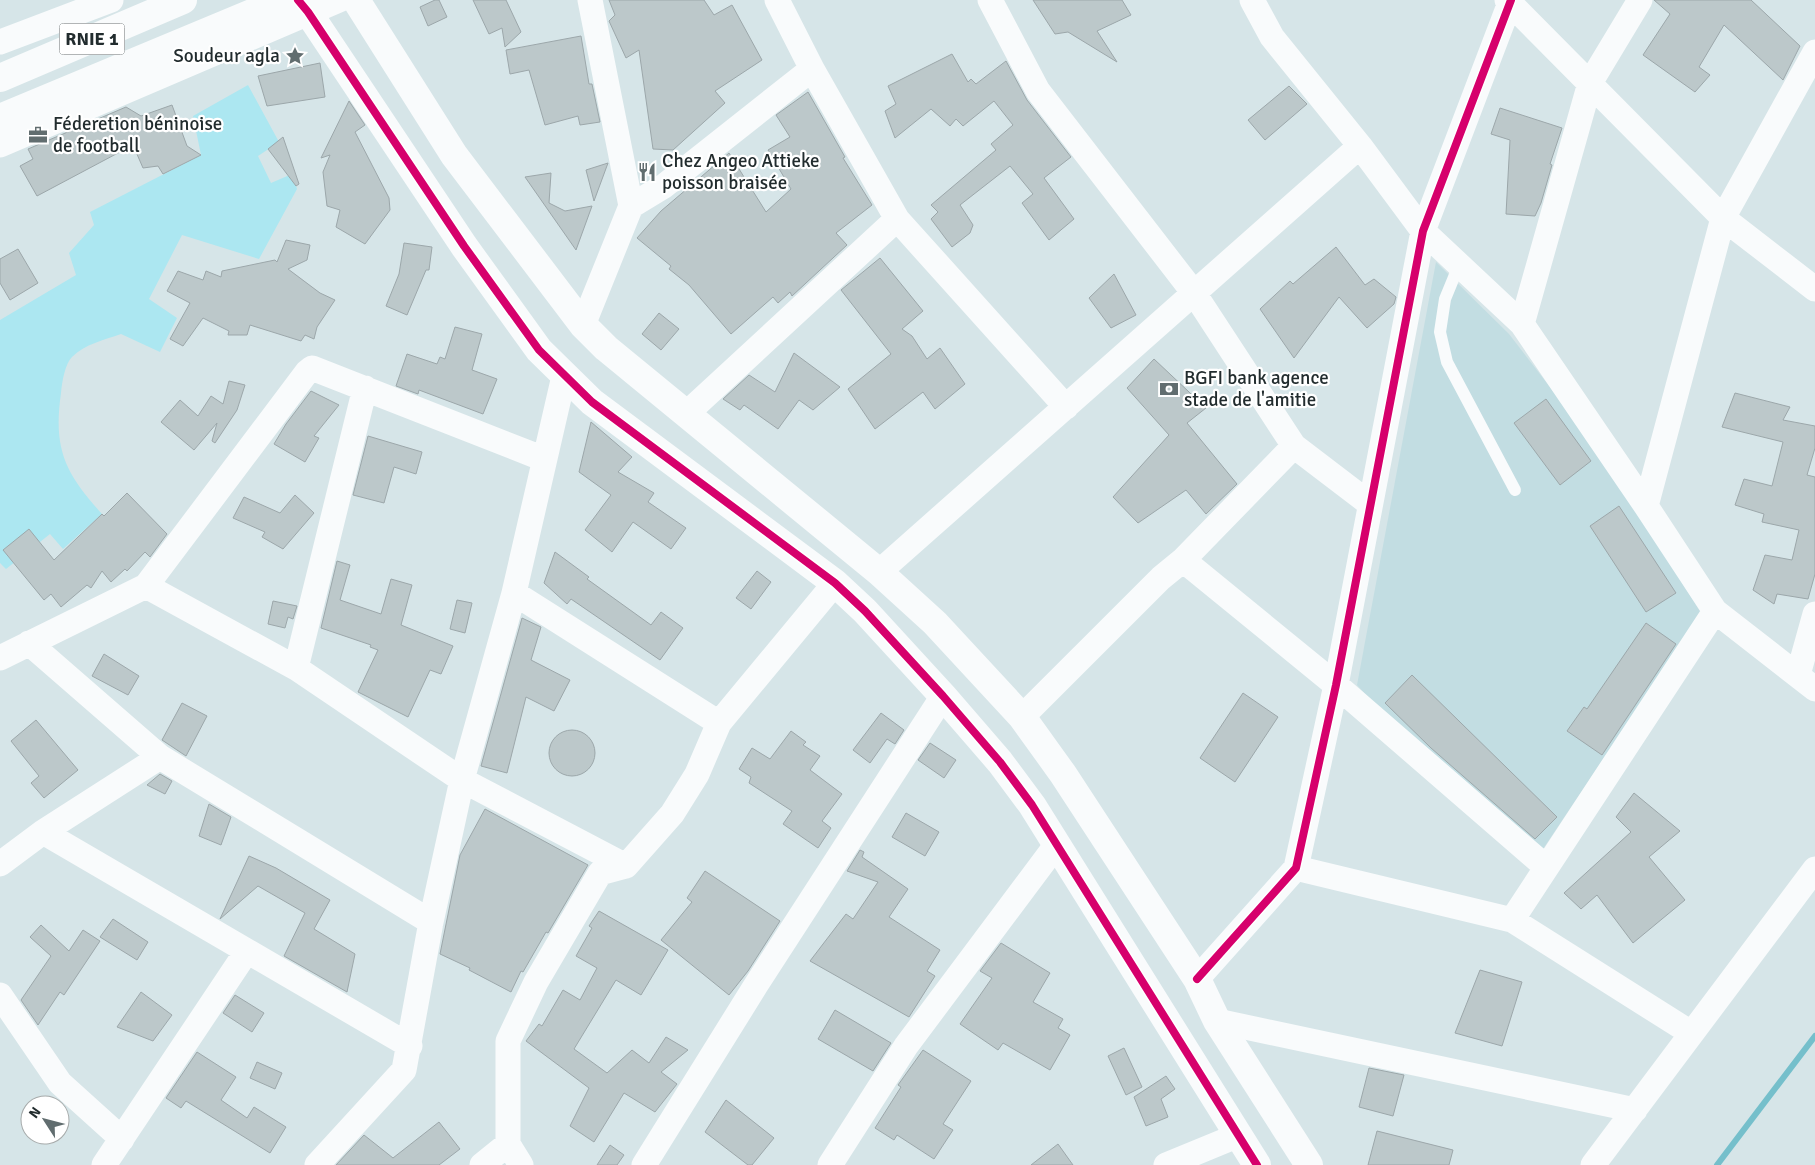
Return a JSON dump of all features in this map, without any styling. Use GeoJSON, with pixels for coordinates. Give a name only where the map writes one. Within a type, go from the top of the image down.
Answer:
{"type":"FeatureCollection","features":[{"type":"Feature","properties":{"kind":"main road","name":"RNIE 1"},"geometry":{"type":"LineString","coordinates":[[0,78],[183,0]]}},
{"type":"Feature","properties":{"kind":"main road","name":"RNIE 1"},"geometry":{"type":"LineString","coordinates":[[0,118],[283,0]]}},
{"type":"Feature","properties":{"kind":"main road"},"geometry":{"type":"LineString","coordinates":[[356,0],[454,155],[583,325],[606,348],[880,572],[935,623],[1022,717],[1063,774],[1197,979],[1217,1021],[1309,1165]]}},
{"type":"Feature","properties":{"kind":"main road"},"geometry":{"type":"LineString","coordinates":[[303,6],[464,246],[539,350],[592,402],[835,583],[865,611],[1000,762],[1057,844],[1257,1165]]}},
{"type":"Feature","properties":{"kind":"street"},"geometry":{"type":"LineString","coordinates":[[0,145],[303,6],[339,0]]}},
{"type":"Feature","properties":{"kind":"street"},"geometry":{"type":"LineString","coordinates":[[583,325],[631,206],[590,0]]}},
{"type":"Feature","properties":{"kind":"street"},"geometry":{"type":"LineString","coordinates":[[777,0],[812,69],[897,219],[1066,407]]}},
{"type":"Feature","properties":{"kind":"street"},"geometry":{"type":"LineString","coordinates":[[990,0],[1038,92],[1194,293],[1294,446],[1370,504]]}},
{"type":"Feature","properties":{"kind":"street"},"geometry":{"type":"LineString","coordinates":[[1252,0],[1272,37],[1360,146],[1423,231],[1522,324],[1715,611],[1807,682]]}},
{"type":"Feature","properties":{"kind":"street"},"geometry":{"type":"LineString","coordinates":[[1197,979],[1296,868],[1336,685],[1423,231],[1509,0],[1723,218],[1815,289]]}},
{"type":"Feature","properties":{"kind":"street"},"geometry":{"type":"LineString","coordinates":[[1522,324],[1590,83],[1640,0]]}},
{"type":"Feature","properties":{"kind":"street"},"geometry":{"type":"LineString","coordinates":[[0,42],[97,3]]}},
{"type":"Feature","properties":{"kind":"street"},"geometry":{"type":"LineString","coordinates":[[1646,506],[1723,218],[1815,52]]}},
{"type":"Feature","properties":{"kind":"street"},"geometry":{"type":"LineString","coordinates":[[631,206],[664,186],[812,69]]}},
{"type":"Feature","properties":{"kind":"street"},"geometry":{"type":"LineString","coordinates":[[880,572],[1360,146]]}},
{"type":"Feature","properties":{"kind":"street"},"geometry":{"type":"LineString","coordinates":[[686,414],[897,219]]}},
{"type":"Feature","properties":{"kind":"street"},"geometry":{"type":"LineString","coordinates":[[0,658],[146,586],[307,372],[312,368],[544,459]]}},
{"type":"Feature","properties":{"kind":"street"},"geometry":{"type":"LineString","coordinates":[[317,1165],[404,1070],[410,1046],[431,922],[462,780],[514,593],[564,376]]}},
{"type":"Feature","properties":{"kind":"street"},"geometry":{"type":"LineString","coordinates":[[296,668],[365,388]]}},
{"type":"Feature","properties":{"kind":"street"},"geometry":{"type":"LineString","coordinates":[[1022,717],[1161,578],[1183,560],[1294,446]]}},
{"type":"Feature","properties":{"kind":"street"},"geometry":{"type":"LineString","coordinates":[[1183,560],[1336,685],[1546,867]]}},
{"type":"Feature","properties":{"kind":"street"},"geometry":{"type":"LineString","coordinates":[[521,1165],[508,1144],[508,1041],[540,974],[600,873],[626,866],[672,814],[696,774],[719,723],[835,583]]}},
{"type":"Feature","properties":{"kind":"street"},"geometry":{"type":"LineString","coordinates":[[146,586],[296,668],[462,780],[626,866]]}},
{"type":"Feature","properties":{"kind":"street"},"geometry":{"type":"LineString","coordinates":[[514,593],[719,723]]}},
{"type":"Feature","properties":{"kind":"street"},"geometry":{"type":"LineString","coordinates":[[1512,920],[1715,611]]}},
{"type":"Feature","properties":{"kind":"street"},"geometry":{"type":"LineString","coordinates":[[1807,682],[1815,614]]}},
{"type":"Feature","properties":{"kind":"street"},"geometry":{"type":"LineString","coordinates":[[29,644],[160,757],[431,922]]}},
{"type":"Feature","properties":{"kind":"street"},"geometry":{"type":"LineString","coordinates":[[644,1165],[756,985],[943,696]]}},
{"type":"Feature","properties":{"kind":"street"},"geometry":{"type":"LineString","coordinates":[[0,864],[43,832],[160,757]]}},
{"type":"Feature","properties":{"kind":"street"},"geometry":{"type":"LineString","coordinates":[[43,832],[410,1046]]}},
{"type":"Feature","properties":{"kind":"street"},"geometry":{"type":"LineString","coordinates":[[830,1165],[906,1046],[1057,844]]}},
{"type":"Feature","properties":{"kind":"street"},"geometry":{"type":"LineString","coordinates":[[1296,868],[1512,920],[1691,1032]]}},
{"type":"Feature","properties":{"kind":"street"},"geometry":{"type":"LineString","coordinates":[[1593,1165],[1815,869]]}},
{"type":"Feature","properties":{"kind":"street"},"geometry":{"type":"LineString","coordinates":[[104,1165],[247,951]]}},
{"type":"Feature","properties":{"kind":"street"},"geometry":{"type":"LineString","coordinates":[[0,995],[60,1084],[122,1139]]}},
{"type":"Feature","properties":{"kind":"street"},"geometry":{"type":"LineString","coordinates":[[1217,1021],[1635,1110]]}},
{"type":"Feature","properties":{"kind":"street"},"geometry":{"type":"LineString","coordinates":[[1166,1165],[1239,1135]]}},
{"type":"Feature","properties":{"kind":"street"},"geometry":{"type":"LineString","coordinates":[[482,1165],[508,1144]]}},
{"type":"Feature","properties":{"kind":"lane"},"geometry":{"type":"LineString","coordinates":[[1459,265],[1445,299],[1440,332],[1447,362],[1515,490]]}},
{"type":"Feature","properties":{"kind":"shaded area"},"geometry":{"type":"Polygon","coordinates":[[[248,85],[279,142],[258,156],[271,183],[292,174],[297,189],[259,259],[182,235],[149,299],[177,318],[160,352],[121,334],[101,340],[72,357],[66,369],[61,389],[59,430],[61,445],[65,459],[79,486],[102,514],[63,549],[50,534],[6,569],[0,563],[0,320],[76,275],[69,253],[94,225],[90,212],[201,155],[193,116],[248,85]]]}},
{"type":"Feature","properties":{"kind":"shaded area"},"geometry":{"type":"Polygon","coordinates":[[[1436,262],[1509,334],[1601,453],[1701,613],[1539,855],[1419,755],[1357,685],[1436,262]]]}},
{"type":"Feature","properties":{"kind":"building"},"geometry":{"type":"Polygon","coordinates":[[[439,0],[447,17],[428,26],[420,7],[439,0]]]}},
{"type":"Feature","properties":{"kind":"building"},"geometry":{"type":"Polygon","coordinates":[[[473,0],[506,0],[521,32],[505,47],[502,28],[489,34],[473,0]]]}},
{"type":"Feature","properties":{"kind":"building"},"geometry":{"type":"Polygon","coordinates":[[[609,0],[704,0],[714,15],[732,5],[762,60],[715,91],[725,103],[673,150],[653,149],[639,50],[626,58],[609,21],[615,15],[609,0]]]}},
{"type":"Feature","properties":{"kind":"building"},"geometry":{"type":"Polygon","coordinates":[[[1033,0],[1122,0],[1131,15],[1097,31],[1117,62],[1068,32],[1055,34],[1033,0]]]}},
{"type":"Feature","properties":{"kind":"building"},"geometry":{"type":"Polygon","coordinates":[[[1654,0],[1751,0],[1800,46],[1783,80],[1724,25],[1699,67],[1710,75],[1695,92],[1643,55],[1670,14],[1654,0]]]}},
{"type":"Feature","properties":{"kind":"building"},"geometry":{"type":"Polygon","coordinates":[[[581,36],[589,84],[592,84],[600,122],[580,125],[578,116],[545,125],[529,70],[510,74],[506,50],[581,36]]]}},
{"type":"Feature","properties":{"kind":"building"},"geometry":{"type":"Polygon","coordinates":[[[952,54],[968,82],[971,79],[976,84],[1006,61],[1027,100],[1071,157],[1044,178],[1074,219],[1049,240],[1022,203],[1033,194],[1010,166],[960,205],[973,225],[970,233],[952,247],[931,219],[938,212],[931,205],[996,150],[991,144],[1013,125],[994,101],[963,126],[956,119],[950,126],[931,109],[895,138],[885,111],[896,104],[888,86],[952,54]]]}},
{"type":"Feature","properties":{"kind":"building"},"geometry":{"type":"Polygon","coordinates":[[[320,63],[325,97],[267,106],[258,76],[320,63]]]}},
{"type":"Feature","properties":{"kind":"building"},"geometry":{"type":"Polygon","coordinates":[[[1289,86],[1307,104],[1265,140],[1248,120],[1289,86]]]}},
{"type":"Feature","properties":{"kind":"building"},"geometry":{"type":"Polygon","coordinates":[[[808,92],[845,157],[843,158],[872,205],[836,233],[847,245],[792,296],[790,292],[778,303],[773,297],[731,334],[689,285],[669,269],[671,266],[637,238],[661,211],[729,153],[766,212],[791,189],[768,150],[790,137],[776,115],[808,92]]]}},
{"type":"Feature","properties":{"kind":"building"},"geometry":{"type":"Polygon","coordinates":[[[349,101],[365,125],[355,132],[389,198],[390,210],[365,244],[336,227],[340,210],[327,206],[323,172],[330,155],[321,158],[349,101]]]}},
{"type":"Feature","properties":{"kind":"building"},"geometry":{"type":"Polygon","coordinates":[[[172,105],[187,146],[201,155],[163,174],[158,166],[143,168],[133,145],[37,196],[20,166],[33,159],[28,149],[126,107],[141,116],[172,105]]]}},
{"type":"Feature","properties":{"kind":"building"},"geometry":{"type":"Polygon","coordinates":[[[1500,108],[1562,128],[1550,164],[1552,165],[1541,203],[1535,216],[1506,214],[1510,140],[1491,134],[1500,108]]]}},
{"type":"Feature","properties":{"kind":"building"},"geometry":{"type":"Polygon","coordinates":[[[283,137],[299,184],[296,186],[268,149],[283,137]]]}},
{"type":"Feature","properties":{"kind":"building"},"geometry":{"type":"Polygon","coordinates":[[[608,163],[594,201],[586,170],[608,163]]]}},
{"type":"Feature","properties":{"kind":"building"},"geometry":{"type":"Polygon","coordinates":[[[551,173],[549,203],[565,211],[592,206],[576,250],[525,177],[551,173]]]}},
{"type":"Feature","properties":{"kind":"building"},"geometry":{"type":"Polygon","coordinates":[[[286,240],[310,245],[307,260],[288,269],[320,293],[335,300],[317,327],[314,339],[305,335],[301,341],[250,325],[247,335],[228,335],[229,331],[203,318],[183,346],[170,339],[190,303],[167,291],[178,271],[203,280],[206,271],[221,277],[222,271],[275,260],[277,262],[286,240]]]}},
{"type":"Feature","properties":{"kind":"building"},"geometry":{"type":"Polygon","coordinates":[[[404,243],[432,247],[429,270],[426,270],[407,315],[386,306],[399,274],[404,243]]]}},
{"type":"Feature","properties":{"kind":"building"},"geometry":{"type":"Polygon","coordinates":[[[1336,247],[1365,285],[1374,279],[1396,297],[1394,304],[1367,328],[1339,297],[1294,358],[1260,309],[1290,281],[1293,284],[1336,247]]]}},
{"type":"Feature","properties":{"kind":"building"},"geometry":{"type":"Polygon","coordinates":[[[18,249],[38,283],[10,300],[0,283],[0,259],[18,249]]]}},
{"type":"Feature","properties":{"kind":"building"},"geometry":{"type":"Polygon","coordinates":[[[880,258],[923,311],[902,329],[912,336],[927,359],[940,348],[965,384],[935,409],[923,392],[875,429],[848,389],[891,354],[841,290],[880,258]]]}},
{"type":"Feature","properties":{"kind":"building"},"geometry":{"type":"Polygon","coordinates":[[[1114,274],[1136,315],[1111,328],[1089,298],[1114,274]]]}},
{"type":"Feature","properties":{"kind":"building"},"geometry":{"type":"Polygon","coordinates":[[[659,313],[679,329],[661,350],[642,334],[659,313]]]}},
{"type":"Feature","properties":{"kind":"building"},"geometry":{"type":"Polygon","coordinates":[[[455,327],[482,334],[472,370],[497,379],[483,414],[419,390],[418,394],[396,386],[407,354],[437,364],[440,357],[445,359],[455,327]]]}},
{"type":"Feature","properties":{"kind":"building"},"geometry":{"type":"Polygon","coordinates":[[[794,353],[840,387],[813,410],[799,400],[778,429],[744,405],[740,410],[723,399],[749,375],[775,392],[794,353]]]}},
{"type":"Feature","properties":{"kind":"building"},"geometry":{"type":"Polygon","coordinates":[[[1154,359],[1206,408],[1187,423],[1237,484],[1206,514],[1186,490],[1138,523],[1113,497],[1169,435],[1127,388],[1154,359]]]}},
{"type":"Feature","properties":{"kind":"building"},"geometry":{"type":"Polygon","coordinates":[[[229,381],[245,385],[237,410],[215,443],[212,441],[217,423],[194,450],[161,422],[180,400],[198,416],[211,396],[223,404],[229,381]]]}},
{"type":"Feature","properties":{"kind":"building"},"geometry":{"type":"Polygon","coordinates":[[[311,391],[339,405],[314,436],[319,438],[305,462],[274,444],[286,424],[311,391]]]}},
{"type":"Feature","properties":{"kind":"building"},"geometry":{"type":"Polygon","coordinates":[[[1735,393],[1790,407],[1783,420],[1815,426],[1815,448],[1807,475],[1815,477],[1815,574],[1808,599],[1777,594],[1774,604],[1753,590],[1765,555],[1792,560],[1799,530],[1762,522],[1764,514],[1735,505],[1744,479],[1772,486],[1783,442],[1722,427],[1735,393]]]}},
{"type":"Feature","properties":{"kind":"building"},"geometry":{"type":"Polygon","coordinates":[[[1546,399],[1591,461],[1560,485],[1514,423],[1546,399]]]}},
{"type":"Feature","properties":{"kind":"building"},"geometry":{"type":"Polygon","coordinates":[[[591,422],[632,457],[618,472],[654,493],[648,502],[686,528],[671,549],[633,522],[612,552],[585,530],[611,495],[579,472],[591,422]]]}},
{"type":"Feature","properties":{"kind":"building"},"geometry":{"type":"Polygon","coordinates":[[[368,436],[422,452],[416,474],[394,467],[384,503],[353,495],[368,436]]]}},
{"type":"Feature","properties":{"kind":"building"},"geometry":{"type":"Polygon","coordinates":[[[127,493],[167,534],[150,557],[145,552],[127,571],[125,569],[111,582],[102,571],[91,588],[87,585],[61,607],[51,594],[44,600],[3,550],[29,529],[54,560],[127,493]]]}},
{"type":"Feature","properties":{"kind":"building"},"geometry":{"type":"Polygon","coordinates":[[[295,495],[314,513],[283,549],[262,537],[265,532],[233,518],[244,497],[280,513],[295,495]]]}},
{"type":"Feature","properties":{"kind":"building"},"geometry":{"type":"Polygon","coordinates":[[[1619,506],[1676,593],[1646,612],[1590,526],[1619,506]]]}},
{"type":"Feature","properties":{"kind":"building"},"geometry":{"type":"Polygon","coordinates":[[[555,552],[589,577],[587,579],[651,625],[661,612],[683,628],[660,660],[571,599],[567,604],[544,583],[555,552]]]}},
{"type":"Feature","properties":{"kind":"building"},"geometry":{"type":"Polygon","coordinates":[[[337,561],[350,565],[340,600],[381,614],[391,579],[412,585],[401,625],[453,646],[441,674],[430,670],[408,717],[358,692],[378,650],[370,647],[371,645],[321,628],[337,561]]]}},
{"type":"Feature","properties":{"kind":"building"},"geometry":{"type":"Polygon","coordinates":[[[757,571],[771,582],[751,609],[736,598],[757,571]]]}},
{"type":"Feature","properties":{"kind":"building"},"geometry":{"type":"Polygon","coordinates":[[[457,600],[472,603],[465,633],[450,629],[457,600]]]}},
{"type":"Feature","properties":{"kind":"building"},"geometry":{"type":"Polygon","coordinates":[[[273,601],[297,606],[293,619],[288,617],[285,628],[268,624],[273,601]]]}},
{"type":"Feature","properties":{"kind":"building"},"geometry":{"type":"Polygon","coordinates":[[[522,618],[541,627],[531,660],[570,680],[554,711],[526,697],[507,773],[481,766],[522,618]]]}},
{"type":"Feature","properties":{"kind":"building"},"geometry":{"type":"Polygon","coordinates":[[[1646,623],[1676,644],[1602,755],[1567,731],[1584,707],[1587,709],[1646,623]]]}},
{"type":"Feature","properties":{"kind":"building"},"geometry":{"type":"Polygon","coordinates":[[[104,654],[139,676],[128,695],[92,676],[104,654]]]}},
{"type":"Feature","properties":{"kind":"building"},"geometry":{"type":"Polygon","coordinates":[[[1412,675],[1557,817],[1535,839],[1431,748],[1385,703],[1412,675]]]}},
{"type":"Feature","properties":{"kind":"building"},"geometry":{"type":"Polygon","coordinates":[[[1243,693],[1278,717],[1235,782],[1200,758],[1243,693]]]}},
{"type":"Feature","properties":{"kind":"building"},"geometry":{"type":"Polygon","coordinates":[[[182,703],[207,716],[186,756],[162,740],[182,703]]]}},
{"type":"Feature","properties":{"kind":"building"},"geometry":{"type":"Polygon","coordinates":[[[881,713],[904,730],[895,744],[887,739],[870,763],[853,750],[881,713]]]}},
{"type":"Feature","properties":{"kind":"building"},"geometry":{"type":"Polygon","coordinates":[[[36,720],[78,770],[44,798],[31,783],[39,776],[11,741],[36,720]]]}},
{"type":"Feature","properties":{"kind":"building"},"geometry":{"type":"Polygon","coordinates":[[[568,730],[576,730],[585,734],[591,740],[595,753],[591,766],[585,772],[576,776],[568,776],[559,772],[553,766],[549,757],[549,749],[553,740],[559,734],[568,730]]]}},
{"type":"Feature","properties":{"kind":"building"},"geometry":{"type":"Polygon","coordinates":[[[791,731],[806,742],[803,745],[820,756],[810,770],[842,794],[822,821],[831,828],[818,848],[783,824],[792,811],[749,783],[751,777],[739,769],[752,748],[770,759],[791,731]]]}},
{"type":"Feature","properties":{"kind":"building"},"geometry":{"type":"Polygon","coordinates":[[[930,743],[956,760],[944,778],[918,760],[930,743]]]}},
{"type":"Feature","properties":{"kind":"building"},"geometry":{"type":"Polygon","coordinates":[[[160,774],[172,781],[165,794],[147,785],[160,774]]]}},
{"type":"Feature","properties":{"kind":"building"},"geometry":{"type":"Polygon","coordinates":[[[1634,793],[1680,831],[1649,857],[1685,900],[1633,943],[1597,895],[1581,909],[1564,893],[1631,832],[1616,817],[1634,793]]]}},
{"type":"Feature","properties":{"kind":"building"},"geometry":{"type":"Polygon","coordinates":[[[209,804],[231,817],[221,845],[199,836],[209,804]]]}},
{"type":"Feature","properties":{"kind":"building"},"geometry":{"type":"Polygon","coordinates":[[[485,809],[588,865],[548,933],[546,932],[523,972],[521,971],[511,992],[469,970],[470,968],[440,954],[460,855],[485,809]]]}},
{"type":"Feature","properties":{"kind":"building"},"geometry":{"type":"Polygon","coordinates":[[[906,813],[939,832],[925,856],[892,837],[906,813]]]}},
{"type":"Feature","properties":{"kind":"building"},"geometry":{"type":"Polygon","coordinates":[[[860,850],[864,852],[862,857],[908,889],[889,917],[940,950],[927,971],[935,976],[909,1017],[810,961],[846,914],[853,919],[878,882],[847,871],[860,850]]]}},
{"type":"Feature","properties":{"kind":"building"},"geometry":{"type":"Polygon","coordinates":[[[249,856],[276,868],[330,900],[314,929],[355,954],[347,992],[284,956],[305,913],[258,886],[220,919],[249,856]]]}},
{"type":"Feature","properties":{"kind":"building"},"geometry":{"type":"Polygon","coordinates":[[[705,871],[780,921],[748,971],[729,995],[661,940],[692,902],[687,898],[705,871]]]}},
{"type":"Feature","properties":{"kind":"building"},"geometry":{"type":"Polygon","coordinates":[[[599,911],[668,950],[641,995],[616,980],[574,1049],[607,1073],[632,1050],[649,1063],[666,1037],[688,1050],[661,1072],[677,1084],[655,1112],[624,1093],[594,1142],[570,1126],[589,1088],[526,1041],[539,1024],[542,1026],[563,990],[580,1000],[597,968],[576,956],[592,928],[589,926],[599,911]]]}},
{"type":"Feature","properties":{"kind":"building"},"geometry":{"type":"Polygon","coordinates":[[[113,919],[148,942],[137,960],[100,937],[113,919]]]}},
{"type":"Feature","properties":{"kind":"building"},"geometry":{"type":"Polygon","coordinates":[[[41,925],[69,951],[83,930],[100,941],[64,995],[60,992],[38,1025],[21,1000],[51,956],[30,937],[41,925]]]}},
{"type":"Feature","properties":{"kind":"building"},"geometry":{"type":"Polygon","coordinates":[[[1001,943],[1050,973],[1033,1002],[1063,1019],[1058,1028],[1070,1035],[1050,1070],[1003,1043],[998,1050],[960,1024],[992,978],[980,971],[1001,943]]]}},
{"type":"Feature","properties":{"kind":"building"},"geometry":{"type":"Polygon","coordinates":[[[1480,970],[1522,982],[1502,1046],[1455,1033],[1480,970]]]}},
{"type":"Feature","properties":{"kind":"building"},"geometry":{"type":"Polygon","coordinates":[[[141,992],[172,1015],[153,1041],[117,1027],[141,992]]]}},
{"type":"Feature","properties":{"kind":"building"},"geometry":{"type":"Polygon","coordinates":[[[235,995],[264,1013],[252,1032],[223,1013],[235,995]]]}},
{"type":"Feature","properties":{"kind":"building"},"geometry":{"type":"Polygon","coordinates":[[[835,1010],[891,1043],[873,1071],[818,1039],[835,1010]]]}},
{"type":"Feature","properties":{"kind":"building"},"geometry":{"type":"Polygon","coordinates":[[[1124,1048],[1142,1087],[1126,1095],[1108,1056],[1124,1048]]]}},
{"type":"Feature","properties":{"kind":"building"},"geometry":{"type":"Polygon","coordinates":[[[923,1050],[971,1081],[943,1124],[953,1130],[934,1159],[897,1135],[894,1140],[875,1128],[901,1087],[898,1085],[923,1050]]]}},
{"type":"Feature","properties":{"kind":"building"},"geometry":{"type":"Polygon","coordinates":[[[197,1052],[236,1077],[221,1100],[247,1118],[254,1107],[286,1127],[270,1153],[186,1101],[181,1108],[166,1098],[197,1052]]]}},
{"type":"Feature","properties":{"kind":"building"},"geometry":{"type":"Polygon","coordinates":[[[257,1062],[282,1073],[275,1089],[250,1078],[257,1062]]]}},
{"type":"Feature","properties":{"kind":"building"},"geometry":{"type":"Polygon","coordinates":[[[1369,1068],[1404,1075],[1393,1116],[1359,1107],[1369,1068]]]}},
{"type":"Feature","properties":{"kind":"building"},"geometry":{"type":"Polygon","coordinates":[[[1166,1076],[1175,1089],[1161,1099],[1168,1117],[1146,1126],[1134,1097],[1166,1076]]]}},
{"type":"Feature","properties":{"kind":"building"},"geometry":{"type":"Polygon","coordinates":[[[726,1100],[774,1138],[752,1165],[748,1165],[705,1132],[726,1100]]]}},
{"type":"Feature","properties":{"kind":"building"},"geometry":{"type":"Polygon","coordinates":[[[439,1122],[460,1149],[439,1165],[336,1165],[364,1135],[393,1158],[439,1122]]]}},
{"type":"Feature","properties":{"kind":"building"},"geometry":{"type":"Polygon","coordinates":[[[1377,1131],[1453,1150],[1449,1165],[1368,1165],[1377,1131]]]}},
{"type":"Feature","properties":{"kind":"building"},"geometry":{"type":"Polygon","coordinates":[[[1058,1144],[1073,1165],[1031,1165],[1058,1144]]]}},
{"type":"Feature","properties":{"kind":"building"},"geometry":{"type":"Polygon","coordinates":[[[610,1145],[624,1155],[617,1165],[597,1165],[610,1145]]]}},
{"type":"Feature","properties":{"kind":"waterway"},"geometry":{"type":"LineString","coordinates":[[1717,1165],[1815,1036]]}},
{"type":"Feature","properties":{"kind":"cycle path"},"geometry":{"type":"LineString","coordinates":[[298,0],[308,12],[464,246],[539,350],[592,402],[835,583],[865,611],[1000,762],[1032,805],[1257,1165]]}},
{"type":"Feature","properties":{"kind":"cycle path"},"geometry":{"type":"LineString","coordinates":[[1197,979],[1296,868],[1336,685],[1423,231],[1511,0]]}},
{"type":"Feature","properties":{"kind":"place","name":"Soudeur agla"},"geometry":{"type":"Point","coordinates":[295,56]}},
{"type":"Feature","properties":{"kind":"place","name":"Féderetion béninoise de football"},"geometry":{"type":"Point","coordinates":[38,135]}},
{"type":"Feature","properties":{"kind":"place","name":"Chez Angeo Attieke poisson braisée"},"geometry":{"type":"Point","coordinates":[647,172]}},
{"type":"Feature","properties":{"kind":"place","name":"BGFI bank agence stade de l'amitie"},"geometry":{"type":"Point","coordinates":[1169,389]}}]}
